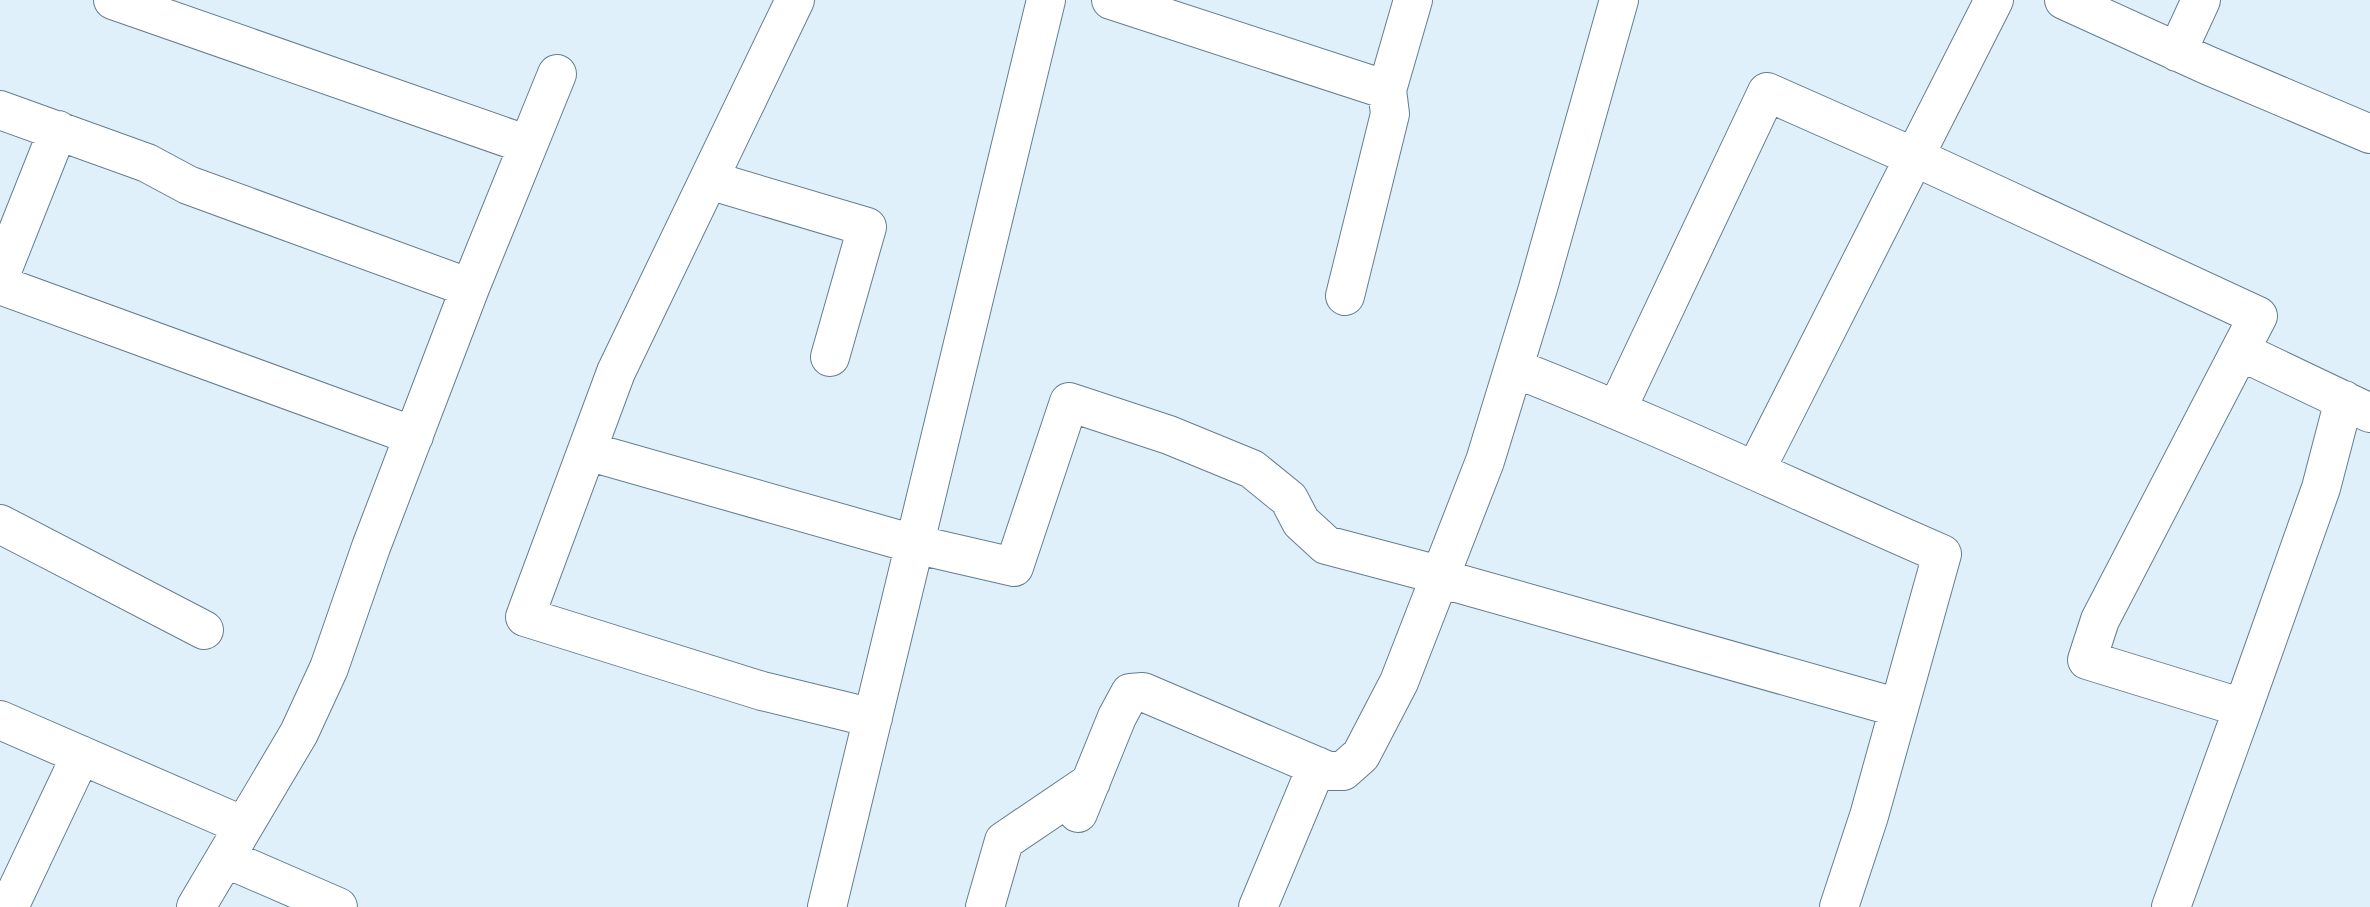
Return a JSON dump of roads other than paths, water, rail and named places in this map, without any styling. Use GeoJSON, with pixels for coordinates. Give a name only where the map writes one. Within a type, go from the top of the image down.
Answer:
{"type":"FeatureCollection","features":[{"type":"Feature","properties":{"kind":"street"},"geometry":{"type":"LineString","coordinates":[[113,0],[528,145]]}},
{"type":"Feature","properties":{"kind":"street"},"geometry":{"type":"LineString","coordinates":[[795,0],[616,372],[524,617],[762,691],[873,718]]}},
{"type":"Feature","properties":{"kind":"street"},"geometry":{"type":"LineString","coordinates":[[827,907],[1046,0]]}},
{"type":"Feature","properties":{"kind":"street"},"geometry":{"type":"LineString","coordinates":[[1111,0],[1387,89]]}},
{"type":"Feature","properties":{"kind":"street"},"geometry":{"type":"LineString","coordinates":[[1345,296],[1390,114],[1387,89],[1413,0]]}},
{"type":"Feature","properties":{"kind":"street"},"geometry":{"type":"LineString","coordinates":[[985,907],[1004,841],[1085,798],[1116,717],[1130,693],[1143,692],[1328,771],[1343,771],[1361,755],[1399,682],[1485,461],[1538,288],[1619,0]]}},
{"type":"Feature","properties":{"kind":"street"},"geometry":{"type":"LineString","coordinates":[[1755,471],[1994,0]]}},
{"type":"Feature","properties":{"kind":"street"},"geometry":{"type":"LineString","coordinates":[[2064,0],[2177,52],[2370,134]]}},
{"type":"Feature","properties":{"kind":"street"},"geometry":{"type":"LineString","coordinates":[[2177,52],[2201,0]]}},
{"type":"Feature","properties":{"kind":"street"},"geometry":{"type":"LineString","coordinates":[[196,907],[299,733],[329,668],[371,547],[470,288],[557,74]]}},
{"type":"Feature","properties":{"kind":"street"},"geometry":{"type":"LineString","coordinates":[[1617,409],[1768,92],[2258,316],[2100,620],[2087,660],[2242,708]]}},
{"type":"Feature","properties":{"kind":"street"},"geometry":{"type":"LineString","coordinates":[[0,110],[148,163],[188,185],[470,288]]}},
{"type":"Feature","properties":{"kind":"street"},"geometry":{"type":"LineString","coordinates":[[0,276],[58,130]]}},
{"type":"Feature","properties":{"kind":"street"},"geometry":{"type":"LineString","coordinates":[[709,180],[867,227],[830,357]]}},
{"type":"Feature","properties":{"kind":"street"},"geometry":{"type":"LineString","coordinates":[[0,285],[414,436]]}},
{"type":"Feature","properties":{"kind":"street"},"geometry":{"type":"LineString","coordinates":[[2171,907],[2321,488],[2357,407],[2240,351]]}},
{"type":"Feature","properties":{"kind":"street"},"geometry":{"type":"LineString","coordinates":[[1514,368],[1617,409],[1942,554],[1869,816],[1839,907]]}},
{"type":"Feature","properties":{"kind":"street"},"geometry":{"type":"LineString","coordinates":[[587,451],[914,544],[1014,567],[1069,402],[1168,435],[1252,469],[1289,499],[1301,522],[1325,545],[1428,572],[1439,578],[1899,708]]}},
{"type":"Feature","properties":{"kind":"street"},"geometry":{"type":"LineString","coordinates":[[0,524],[204,629]]}},
{"type":"Feature","properties":{"kind":"street"},"geometry":{"type":"LineString","coordinates":[[0,720],[81,755],[234,842],[338,907]]}},
{"type":"Feature","properties":{"kind":"street"},"geometry":{"type":"LineString","coordinates":[[9,907],[81,755]]}},
{"type":"Feature","properties":{"kind":"street"},"geometry":{"type":"LineString","coordinates":[[1258,907],[1317,766]]}}]}
